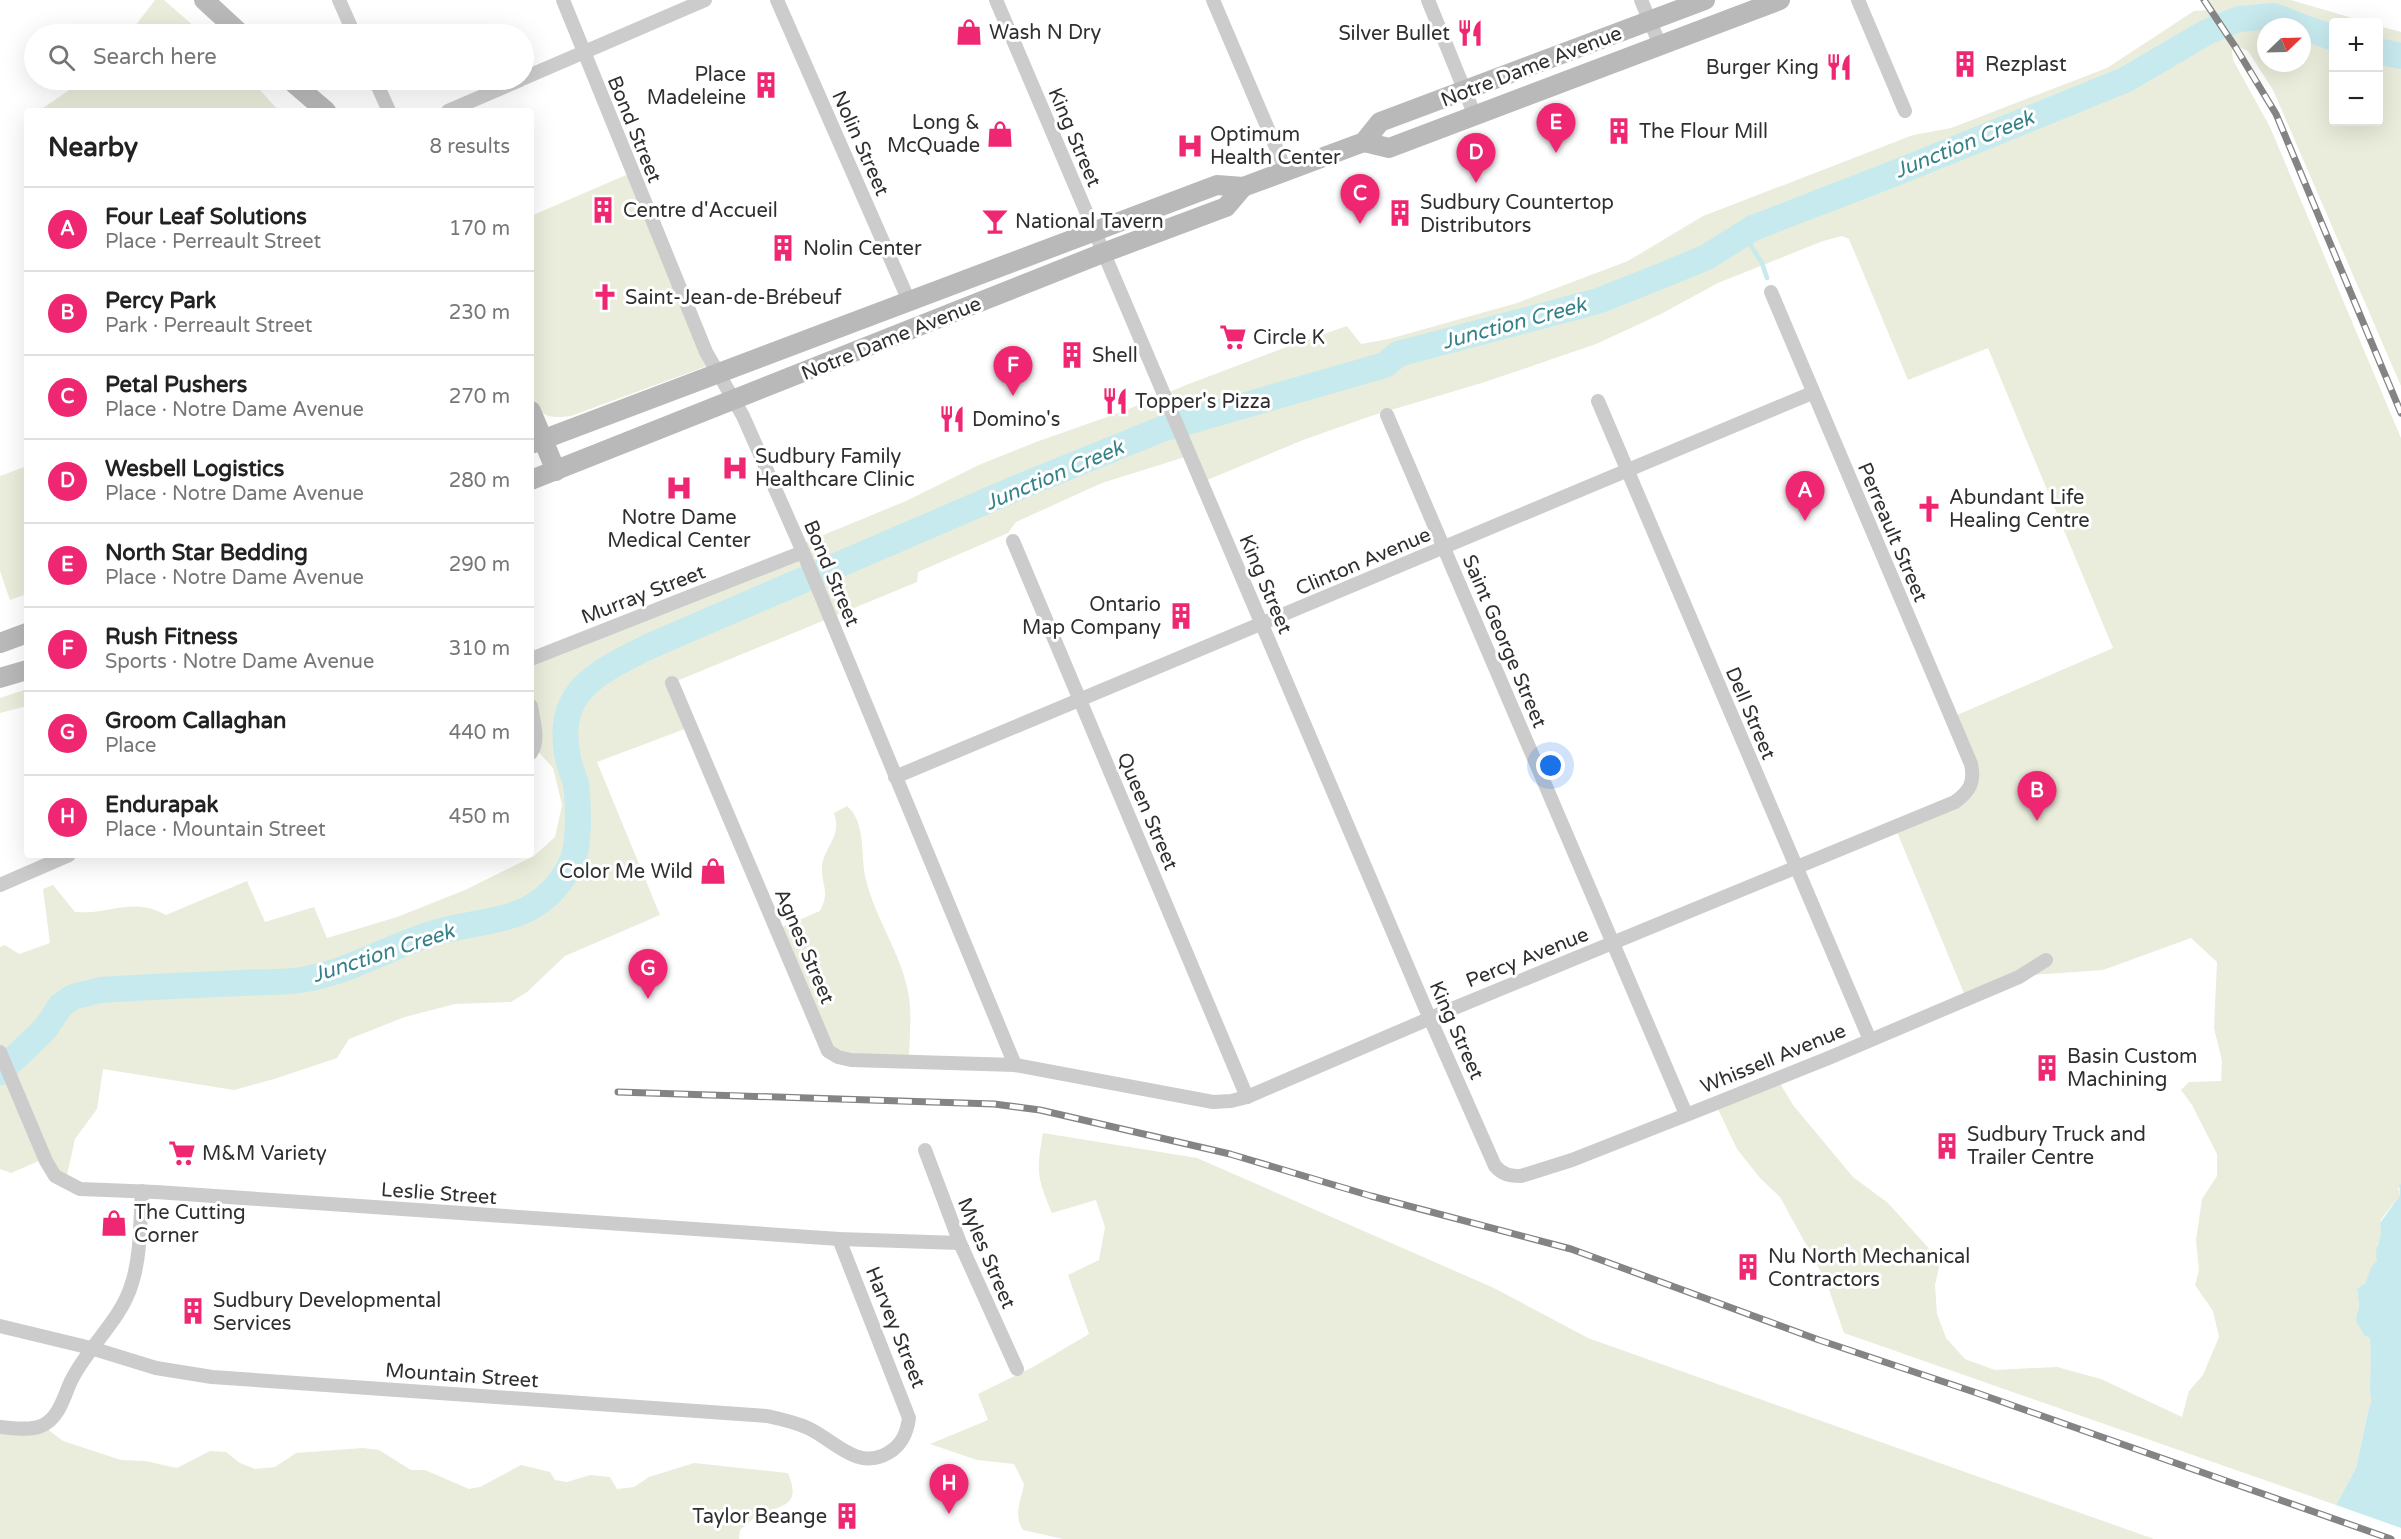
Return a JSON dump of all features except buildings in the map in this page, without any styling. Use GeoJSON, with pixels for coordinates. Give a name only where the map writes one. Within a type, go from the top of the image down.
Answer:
{"type":"FeatureCollection","features":[{"type":"Feature","properties":{"kind":"main road","name":"Notre Dame Avenue"},"geometry":{"type":"LineString","coordinates":[[537,441],[1217,185],[1244,187],[1364,142],[1380,122],[1705,0]]}},
{"type":"Feature","properties":{"kind":"main road","name":"Notre Dame Avenue"},"geometry":{"type":"LineString","coordinates":[[1364,142],[1389,148],[1780,0]]}},
{"type":"Feature","properties":{"kind":"main road"},"geometry":{"type":"LineString","coordinates":[[208,1],[231,24]]}},
{"type":"Feature","properties":{"kind":"main road"},"geometry":{"type":"LineString","coordinates":[[302,90],[323,108]]}},
{"type":"Feature","properties":{"kind":"main road","name":"Notre Dame Avenue"},"geometry":{"type":"LineString","coordinates":[[534,476],[556,471],[1103,253],[1226,207],[1244,187]]}},
{"type":"Feature","properties":{"kind":"main road"},"geometry":{"type":"LineString","coordinates":[[534,426],[537,441],[556,471]]}},
{"type":"Feature","properties":{"kind":"main road"},"geometry":{"type":"LineString","coordinates":[[0,643],[24,634]]}},
{"type":"Feature","properties":{"kind":"main road"},"geometry":{"type":"LineString","coordinates":[[0,678],[24,670]]}},
{"type":"Feature","properties":{"kind":"street"},"geometry":{"type":"LineString","coordinates":[[339,0],[350,24]]}},
{"type":"Feature","properties":{"kind":"street","name":"Bond Street"},"geometry":{"type":"LineString","coordinates":[[562,0],[706,352],[735,401],[804,556],[1015,1065]]}},
{"type":"Feature","properties":{"kind":"street"},"geometry":{"type":"LineString","coordinates":[[534,74],[705,0]]}},
{"type":"Feature","properties":{"kind":"street","name":"Nolin Street"},"geometry":{"type":"LineString","coordinates":[[777,0],[909,301]]}},
{"type":"Feature","properties":{"kind":"street","name":"King Street"},"geometry":{"type":"LineString","coordinates":[[996,0],[1430,1018],[1495,1166],[1509,1176]]}},
{"type":"Feature","properties":{"kind":"street"},"geometry":{"type":"LineString","coordinates":[[1213,0],[1286,171]]}},
{"type":"Feature","properties":{"kind":"street"},"geometry":{"type":"LineString","coordinates":[[1428,0],[1475,116]]}},
{"type":"Feature","properties":{"kind":"street"},"geometry":{"type":"LineString","coordinates":[[1641,0],[1660,45]]}},
{"type":"Feature","properties":{"kind":"street"},"geometry":{"type":"LineString","coordinates":[[1858,0],[1905,111]]}},
{"type":"Feature","properties":{"kind":"street"},"geometry":{"type":"LineString","coordinates":[[380,90],[388,108]]}},
{"type":"Feature","properties":{"kind":"street"},"geometry":{"type":"LineString","coordinates":[[455,108],[497,90]]}},
{"type":"Feature","properties":{"kind":"street","name":"Perreault Street"},"geometry":{"type":"LineString","coordinates":[[1771,292],[1971,764],[1974,777],[1971,787]]}},
{"type":"Feature","properties":{"kind":"street","name":"Clinton Avenue"},"geometry":{"type":"LineString","coordinates":[[895,777],[1812,393]]}},
{"type":"Feature","properties":{"kind":"street","name":"Dell Street"},"geometry":{"type":"LineString","coordinates":[[1598,401],[1870,1040]]}},
{"type":"Feature","properties":{"kind":"street","name":"Saint George Street"},"geometry":{"type":"LineString","coordinates":[[1387,415],[1686,1114]]}},
{"type":"Feature","properties":{"kind":"street","name":"Queen Street"},"geometry":{"type":"LineString","coordinates":[[1013,541],[1247,1097]]}},
{"type":"Feature","properties":{"kind":"street","name":"Murray Street"},"geometry":{"type":"LineString","coordinates":[[534,658],[804,556]]}},
{"type":"Feature","properties":{"kind":"street","name":"Agnes Street"},"geometry":{"type":"LineString","coordinates":[[672,682],[828,1051],[838,1057],[851,1059],[1015,1065]]}},
{"type":"Feature","properties":{"kind":"street"},"geometry":{"type":"LineString","coordinates":[[534,723],[536,734],[534,748]]}},
{"type":"Feature","properties":{"kind":"street","name":"Percy Avenue"},"geometry":{"type":"LineString","coordinates":[[1015,1065],[1213,1102],[1247,1097],[1430,1018],[1955,802],[1971,787]]}},
{"type":"Feature","properties":{"kind":"street"},"geometry":{"type":"LineString","coordinates":[[0,885],[62,858]]}},
{"type":"Feature","properties":{"kind":"street","name":"Whissell Avenue"},"geometry":{"type":"LineString","coordinates":[[1509,1176],[1521,1176],[1572,1160],[1870,1040],[2019,977],[2046,960]]}},
{"type":"Feature","properties":{"kind":"street","name":"Leslie Street"},"geometry":{"type":"LineString","coordinates":[[0,1052],[37,1143],[55,1176],[80,1189],[142,1191],[839,1239],[960,1244]]}},
{"type":"Feature","properties":{"kind":"street","name":"Myles Street"},"geometry":{"type":"LineString","coordinates":[[925,1150],[960,1244],[1017,1369]]}},
{"type":"Feature","properties":{"kind":"street"},"geometry":{"type":"LineString","coordinates":[[0,1427],[33,1428],[43,1426],[51,1420],[72,1380],[115,1317],[135,1275],[142,1191]]}},
{"type":"Feature","properties":{"kind":"street","name":"Harvey Street"},"geometry":{"type":"LineString","coordinates":[[839,1239],[906,1406],[909,1418],[907,1432]]}},
{"type":"Feature","properties":{"kind":"street","name":"Mountain Street"},"geometry":{"type":"LineString","coordinates":[[0,1326],[92,1348],[156,1368],[212,1377],[767,1416],[785,1419],[810,1428],[854,1456],[867,1459],[881,1457],[894,1449],[907,1432]]}},
{"type":"Feature","properties":{"kind":"green space"},"geometry":{"type":"Polygon","coordinates":[[[155,0],[164,0],[192,24],[137,24],[155,0]]]}},
{"type":"Feature","properties":{"kind":"green space"},"geometry":{"type":"Polygon","coordinates":[[[2209,0],[2291,0],[2352,18],[2329,18],[2329,126],[2383,126],[2383,27],[2401,32],[2401,386],[2273,90],[2261,72],[2311,72],[2311,18],[2257,18],[2257,65],[2248,51],[2231,43],[2233,60],[2270,127],[2401,438],[2401,1184],[2398,1188],[2400,1195],[2380,1223],[2383,1233],[2377,1245],[2377,1261],[2365,1284],[2357,1288],[2359,1307],[2356,1316],[2370,1337],[2372,1367],[2370,1385],[2373,1401],[2369,1408],[2356,1468],[2336,1505],[1844,1333],[1826,1281],[1780,1197],[1760,1178],[1737,1149],[1716,1105],[1778,1080],[1793,1105],[1853,1177],[1888,1203],[1933,1253],[1939,1267],[1935,1285],[1937,1314],[1946,1338],[1965,1359],[1995,1370],[2057,1367],[2101,1379],[2182,1417],[2189,1391],[2203,1375],[2219,1337],[2213,1311],[2195,1285],[2199,1270],[2196,1240],[2202,1199],[2217,1176],[2217,1154],[2192,1105],[2181,1090],[2189,1082],[2221,1081],[2222,1061],[2214,1028],[2217,962],[2191,938],[2103,970],[2019,976],[1966,998],[1894,825],[1954,800],[1972,777],[1950,718],[2113,648],[1988,348],[1908,380],[1849,239],[1842,236],[1823,241],[1718,283],[1661,314],[1596,344],[1485,382],[1371,416],[1303,440],[1200,483],[1188,456],[1102,483],[1016,522],[1008,533],[918,572],[917,582],[672,683],[690,727],[597,762],[660,915],[565,956],[527,992],[511,1002],[455,1004],[405,1017],[349,1039],[337,1058],[274,1079],[234,1090],[103,1069],[97,1109],[75,1139],[65,1184],[43,1159],[11,1173],[0,1169],[0,947],[5,945],[19,954],[50,943],[43,889],[53,885],[75,912],[131,906],[154,910],[166,915],[247,881],[265,922],[314,907],[327,938],[397,917],[465,890],[534,858],[555,837],[562,805],[553,768],[534,747],[534,657],[801,552],[799,545],[906,501],[981,464],[1284,348],[1347,326],[1361,344],[1389,339],[1517,303],[1628,261],[1703,216],[1913,135],[1951,128],[2107,68],[2194,11],[2209,10],[2209,0]]]}},
{"type":"Feature","properties":{"kind":"green space"},"geometry":{"type":"Polygon","coordinates":[[[69,90],[260,90],[276,108],[43,108],[69,90]]]}},
{"type":"Feature","properties":{"kind":"green space"},"geometry":{"type":"Polygon","coordinates":[[[633,172],[710,365],[571,416],[557,417],[542,412],[534,402],[534,215],[633,172]]]}},
{"type":"Feature","properties":{"kind":"green space"},"geometry":{"type":"Polygon","coordinates":[[[24,467],[24,595],[10,600],[0,571],[0,476],[24,467]]]}},
{"type":"Feature","properties":{"kind":"green space"},"geometry":{"type":"Polygon","coordinates":[[[24,690],[24,707],[0,713],[0,698],[24,690]]]}},
{"type":"Feature","properties":{"kind":"green space"},"geometry":{"type":"Polygon","coordinates":[[[847,806],[858,822],[864,871],[870,895],[906,982],[910,1013],[909,1062],[838,1058],[775,930],[820,911],[825,899],[822,863],[834,837],[836,824],[834,813],[847,806]]]}},
{"type":"Feature","properties":{"kind":"green space"},"geometry":{"type":"Polygon","coordinates":[[[1043,1133],[1197,1158],[1494,1288],[1588,1338],[2154,1539],[1063,1539],[1023,1530],[1018,1513],[1024,1484],[1014,1464],[977,1460],[930,1444],[988,1420],[978,1394],[1033,1367],[1089,1334],[1068,1275],[1099,1260],[1105,1227],[1096,1200],[1052,1213],[1039,1174],[1043,1133]]]}},
{"type":"Feature","properties":{"kind":"green space"},"geometry":{"type":"Polygon","coordinates":[[[42,1425],[63,1441],[121,1460],[145,1461],[177,1468],[210,1451],[226,1452],[240,1463],[255,1469],[275,1467],[296,1453],[363,1448],[379,1450],[411,1470],[425,1470],[469,1489],[480,1487],[521,1465],[550,1472],[555,1480],[567,1482],[590,1475],[610,1477],[617,1489],[634,1487],[649,1477],[694,1463],[788,1473],[793,1493],[786,1504],[755,1517],[740,1530],[739,1539],[0,1539],[0,1426],[42,1425]]]}},
{"type":"Feature","properties":{"kind":"water"},"geometry":{"type":"Polygon","coordinates":[[[2401,1184],[2401,1528],[2336,1505],[2356,1468],[2371,1402],[2370,1338],[2364,1335],[2357,1323],[2356,1316],[2359,1307],[2357,1288],[2365,1284],[2372,1266],[2377,1261],[2376,1250],[2381,1234],[2380,1223],[2400,1195],[2399,1185],[2401,1184]]]}},
{"type":"Feature","properties":{"kind":"waterway","name":"Junction Creek"},"geometry":{"type":"LineString","coordinates":[[0,1072],[45,1029],[61,1005],[73,997],[100,990],[300,980],[354,965],[405,943],[441,931],[498,919],[531,907],[559,883],[571,864],[576,850],[577,794],[565,738],[567,718],[573,702],[596,676],[650,646],[1019,487],[1162,429],[1385,365],[1398,354],[1598,301],[1707,257],[1753,228],[2125,80],[2207,32],[2239,19],[2274,16],[2279,18]]}},
{"type":"Feature","properties":{"kind":"waterway","name":"Junction Creek"},"geometry":{"type":"LineString","coordinates":[[2311,30],[2329,36]]}},
{"type":"Feature","properties":{"kind":"waterway","name":"Junction Creek"},"geometry":{"type":"LineString","coordinates":[[2383,52],[2401,56]]}},
{"type":"Feature","properties":{"kind":"waterway"},"geometry":{"type":"LineString","coordinates":[[1743,234],[1762,263],[1767,278]]}},
{"type":"Feature","properties":{"kind":"railway"},"geometry":{"type":"LineString","coordinates":[[2204,0],[2276,114],[2401,413]]}},
{"type":"Feature","properties":{"kind":"railway"},"geometry":{"type":"LineString","coordinates":[[618,1092],[994,1104],[1040,1110],[1230,1154],[1371,1196],[1571,1249],[1819,1340],[1977,1393],[2391,1539]]}},
{"type":"Feature","properties":{"kind":"place","name":"Wash N Dry"},"geometry":{"type":"Point","coordinates":[969,32]}},
{"type":"Feature","properties":{"kind":"place","name":"Silver Bullet"},"geometry":{"type":"Point","coordinates":[1470,33]}},
{"type":"Feature","properties":{"kind":"place","name":"Rezplast"},"geometry":{"type":"Point","coordinates":[1965,64]}},
{"type":"Feature","properties":{"kind":"place","name":"Burger King"},"geometry":{"type":"Point","coordinates":[1839,67]}},
{"type":"Feature","properties":{"kind":"place","name":"Place Madeleine"},"geometry":{"type":"Point","coordinates":[766,85]}},
{"type":"Feature","properties":{"kind":"place","name":"The Flour Mill"},"geometry":{"type":"Point","coordinates":[1619,131]}},
{"type":"Feature","properties":{"kind":"place","name":"Long & McQuade"},"geometry":{"type":"Point","coordinates":[1000,134]}},
{"type":"Feature","properties":{"kind":"place","name":"Optimum Health Center"},"geometry":{"type":"Point","coordinates":[1190,146]}},
{"type":"Feature","properties":{"kind":"place","name":"North Star Bedding"},"geometry":{"type":"Point","coordinates":[1556,153]}},
{"type":"Feature","properties":{"kind":"place","name":"Wesbell Logistics"},"geometry":{"type":"Point","coordinates":[1476,183]}},
{"type":"Feature","properties":{"kind":"place","name":"Centre d'Accueil"},"geometry":{"type":"Point","coordinates":[603,210]}},
{"type":"Feature","properties":{"kind":"place","name":"Sudbury Countertop Distributors"},"geometry":{"type":"Point","coordinates":[1400,213]}},
{"type":"Feature","properties":{"kind":"place","name":"National Tavern"},"geometry":{"type":"Point","coordinates":[995,221]}},
{"type":"Feature","properties":{"kind":"place","name":"Petal Pushers"},"geometry":{"type":"Point","coordinates":[1360,224]}},
{"type":"Feature","properties":{"kind":"place","name":"Nolin Center"},"geometry":{"type":"Point","coordinates":[783,248]}},
{"type":"Feature","properties":{"kind":"place","name":"Saint-Jean-de-Brébeuf"},"geometry":{"type":"Point","coordinates":[605,297]}},
{"type":"Feature","properties":{"kind":"place","name":"Circle K"},"geometry":{"type":"Point","coordinates":[1233,337]}},
{"type":"Feature","properties":{"kind":"place","name":"Shell"},"geometry":{"type":"Point","coordinates":[1072,355]}},
{"type":"Feature","properties":{"kind":"place","name":"Rush Fitness"},"geometry":{"type":"Point","coordinates":[1013,396]}},
{"type":"Feature","properties":{"kind":"place","name":"Topper's Pizza"},"geometry":{"type":"Point","coordinates":[1115,401]}},
{"type":"Feature","properties":{"kind":"place","name":"Domino's"},"geometry":{"type":"Point","coordinates":[952,419]}},
{"type":"Feature","properties":{"kind":"place","name":"Sudbury Family Healthcare Clinic"},"geometry":{"type":"Point","coordinates":[735,468]}},
{"type":"Feature","properties":{"kind":"place","name":"Notre Dame Medical Center"},"geometry":{"type":"Point","coordinates":[679,488]}},
{"type":"Feature","properties":{"kind":"place","name":"Abundant Life Healing Centre"},"geometry":{"type":"Point","coordinates":[1929,509]}},
{"type":"Feature","properties":{"kind":"place","name":"Four Leaf Solutions"},"geometry":{"type":"Point","coordinates":[1805,521]}},
{"type":"Feature","properties":{"kind":"place","name":"Ontario Map Company"},"geometry":{"type":"Point","coordinates":[1181,616]}},
{"type":"Feature","properties":{"kind":"place","name":"Percy Park"},"geometry":{"type":"Point","coordinates":[2037,821]}},
{"type":"Feature","properties":{"kind":"place","name":"Color Me Wild"},"geometry":{"type":"Point","coordinates":[713,871]}},
{"type":"Feature","properties":{"kind":"place","name":"Groom Callaghan"},"geometry":{"type":"Point","coordinates":[648,999]}},
{"type":"Feature","properties":{"kind":"place","name":"Basin Custom Machining"},"geometry":{"type":"Point","coordinates":[2047,1068]}},
{"type":"Feature","properties":{"kind":"place","name":"Sudbury Truck and Trailer Centre"},"geometry":{"type":"Point","coordinates":[1947,1146]}},
{"type":"Feature","properties":{"kind":"place","name":"M&M Variety"},"geometry":{"type":"Point","coordinates":[182,1153]}},
{"type":"Feature","properties":{"kind":"place","name":"The Cutting Corner"},"geometry":{"type":"Point","coordinates":[114,1223]}},
{"type":"Feature","properties":{"kind":"place","name":"Nu North Mechanical Contractors"},"geometry":{"type":"Point","coordinates":[1748,1267]}},
{"type":"Feature","properties":{"kind":"place","name":"Sudbury Developmental Services"},"geometry":{"type":"Point","coordinates":[193,1311]}},
{"type":"Feature","properties":{"kind":"place","name":"Endurapak"},"geometry":{"type":"Point","coordinates":[949,1514]}},
{"type":"Feature","properties":{"kind":"place","name":"Taylor Beange"},"geometry":{"type":"Point","coordinates":[847,1516]}}]}
